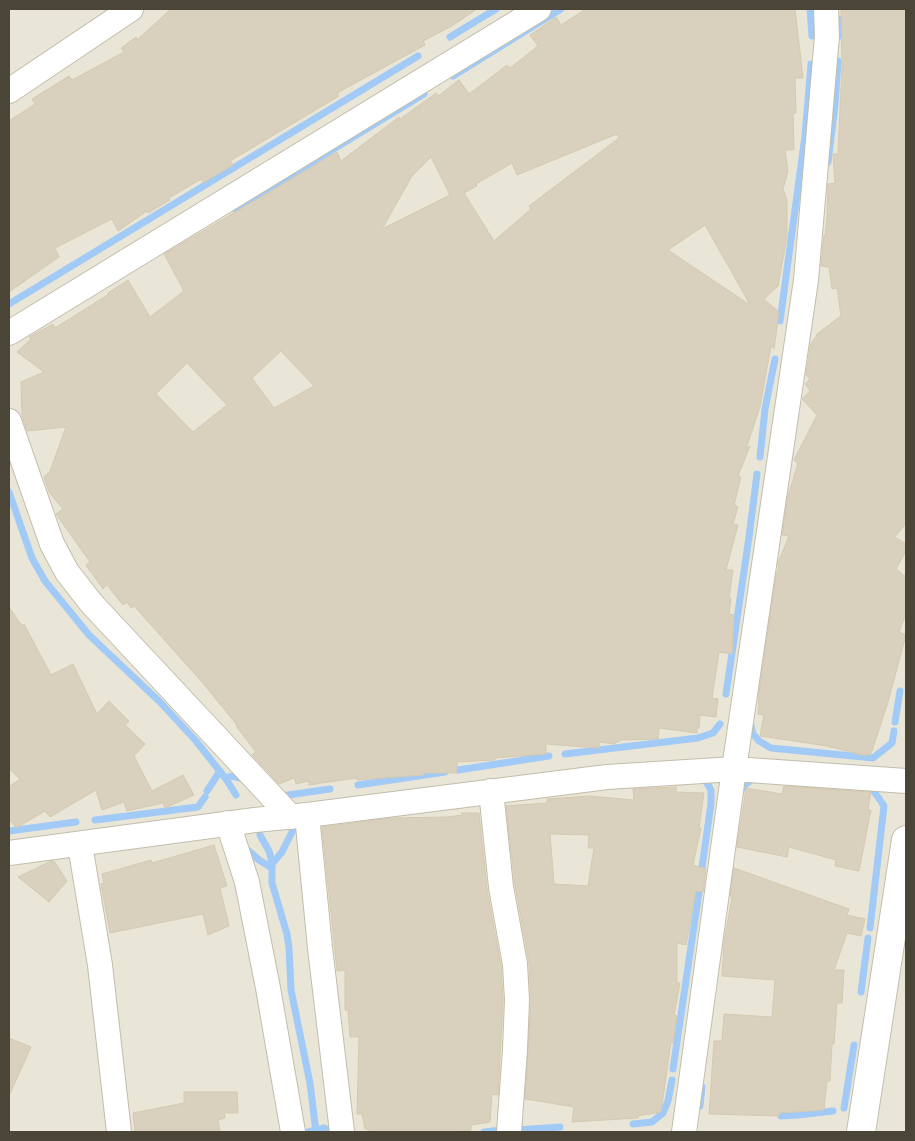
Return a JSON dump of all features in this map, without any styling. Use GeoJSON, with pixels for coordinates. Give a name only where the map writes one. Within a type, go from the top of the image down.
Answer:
{"type":"FeatureCollection","features":[{"type":"Feature","properties":{"kind":"street"},"geometry":{"type":"LineString","coordinates":[[9,91],[131,9]]}},
{"type":"Feature","properties":{"kind":"street"},"geometry":{"type":"LineString","coordinates":[[9,333],[539,9]]}},
{"type":"Feature","properties":{"kind":"street"},"geometry":{"type":"LineString","coordinates":[[684,1132],[734,769],[806,280],[826,56],[826,9]]}},
{"type":"Feature","properties":{"kind":"street"},"geometry":{"type":"LineString","coordinates":[[9,421],[52,544],[67,572],[92,604],[299,816],[320,948],[342,1132]]}},
{"type":"Feature","properties":{"kind":"street"},"geometry":{"type":"LineString","coordinates":[[9,853],[607,777],[734,769],[906,781]]}},
{"type":"Feature","properties":{"kind":"street"},"geometry":{"type":"LineString","coordinates":[[491,792],[502,887],[515,964],[517,1000],[508,1132]]}},
{"type":"Feature","properties":{"kind":"street"},"geometry":{"type":"LineString","coordinates":[[228,824],[247,882],[293,1132]]}},
{"type":"Feature","properties":{"kind":"street"},"geometry":{"type":"LineString","coordinates":[[861,1132],[906,840]]}},
{"type":"Feature","properties":{"kind":"street"},"geometry":{"type":"LineString","coordinates":[[80,845],[100,965],[119,1132]]}},
{"type":"Feature","properties":{"kind":"shaded area"},"geometry":{"type":"Polygon","coordinates":[[[9,9],[906,9],[906,1132],[9,1132],[9,9]]]}},
{"type":"Feature","properties":{"kind":"building"},"geometry":{"type":"Polygon","coordinates":[[[171,9],[477,9],[450,27],[423,41],[425,45],[337,93],[339,96],[230,161],[233,165],[203,183],[201,179],[169,198],[170,200],[148,213],[147,211],[118,231],[112,219],[55,248],[59,257],[9,292],[9,121],[35,104],[32,99],[69,76],[72,80],[124,52],[121,48],[136,37],[137,40],[171,9]]]}},
{"type":"Feature","properties":{"kind":"building"},"geometry":{"type":"Polygon","coordinates":[[[586,9],[795,9],[803,78],[795,78],[796,113],[793,113],[794,150],[785,150],[788,171],[783,189],[787,200],[787,237],[778,286],[764,299],[779,312],[774,349],[771,346],[760,407],[746,449],[750,446],[738,476],[741,477],[734,505],[738,507],[733,524],[738,525],[726,570],[733,570],[729,598],[731,598],[729,614],[734,615],[732,654],[719,652],[712,698],[718,699],[716,717],[700,715],[697,733],[659,728],[658,739],[621,740],[614,744],[599,742],[599,748],[546,744],[546,754],[457,762],[457,773],[423,773],[424,775],[357,780],[356,778],[309,785],[309,781],[296,784],[294,778],[279,784],[252,755],[256,752],[202,682],[134,606],[131,608],[127,602],[123,605],[107,585],[103,589],[86,565],[90,562],[56,514],[63,509],[49,492],[44,477],[50,471],[66,427],[27,431],[22,416],[21,382],[44,372],[17,352],[31,339],[29,337],[53,324],[55,328],[128,280],[150,317],[184,291],[164,254],[337,152],[341,161],[399,117],[400,119],[436,93],[438,96],[459,80],[469,94],[507,65],[510,68],[538,46],[530,35],[556,17],[561,25],[586,9]],[[617,134],[517,175],[512,163],[464,193],[494,241],[531,209],[529,206],[619,138],[617,134]],[[431,157],[412,176],[382,229],[450,195],[431,157]],[[705,225],[668,250],[750,305],[705,225]],[[281,351],[252,378],[274,408],[314,386],[281,351]],[[187,363],[156,394],[193,432],[227,405],[187,363]]]}},
{"type":"Feature","properties":{"kind":"building"},"geometry":{"type":"Polygon","coordinates":[[[841,9],[906,9],[906,523],[895,537],[906,544],[906,551],[896,569],[906,577],[906,614],[899,632],[906,635],[888,702],[872,751],[870,755],[866,754],[866,756],[827,746],[760,736],[764,715],[758,714],[759,692],[776,575],[779,568],[778,563],[789,536],[782,535],[788,496],[798,463],[794,460],[817,415],[802,399],[810,391],[805,384],[810,379],[806,375],[811,343],[817,334],[841,316],[837,288],[832,289],[829,267],[821,266],[827,217],[828,184],[835,183],[833,154],[838,154],[842,66],[841,9]]]}},
{"type":"Feature","properties":{"kind":"building"},"geometry":{"type":"Polygon","coordinates":[[[9,607],[22,626],[24,624],[51,675],[73,664],[97,714],[109,701],[129,721],[125,725],[145,744],[134,756],[152,791],[183,775],[194,795],[165,808],[163,803],[127,811],[124,802],[102,810],[96,790],[50,817],[45,811],[16,828],[9,819],[9,787],[20,779],[9,769],[9,607]]]}},
{"type":"Feature","properties":{"kind":"building"},"geometry":{"type":"Polygon","coordinates":[[[784,786],[871,792],[868,810],[871,810],[859,871],[835,866],[836,860],[789,847],[787,857],[737,847],[746,788],[782,794],[784,786]]]}},
{"type":"Feature","properties":{"kind":"building"},"geometry":{"type":"Polygon","coordinates":[[[676,787],[676,792],[704,793],[699,828],[701,828],[693,865],[706,869],[703,892],[696,891],[686,945],[677,943],[677,983],[680,983],[674,1015],[677,1016],[673,1043],[671,1042],[661,1112],[638,1116],[638,1118],[572,1122],[574,1107],[525,1099],[531,1001],[529,963],[515,885],[506,806],[547,803],[547,799],[589,796],[634,800],[633,789],[676,787]],[[550,834],[554,884],[588,886],[594,848],[588,848],[589,835],[550,834]]]}},
{"type":"Feature","properties":{"kind":"building"},"geometry":{"type":"Polygon","coordinates":[[[462,813],[479,813],[487,889],[501,966],[503,1000],[498,1095],[492,1094],[490,1122],[471,1125],[471,1130],[454,1132],[368,1132],[368,1129],[365,1129],[362,1114],[357,1114],[359,1037],[350,1037],[348,1010],[345,1010],[345,970],[337,971],[322,827],[391,818],[447,817],[462,815],[462,813]]]}},
{"type":"Feature","properties":{"kind":"building"},"geometry":{"type":"Polygon","coordinates":[[[214,845],[227,886],[220,888],[229,926],[208,935],[203,914],[110,933],[101,884],[104,883],[102,874],[151,860],[152,863],[214,845]]]}},
{"type":"Feature","properties":{"kind":"building"},"geometry":{"type":"Polygon","coordinates":[[[54,861],[67,881],[49,902],[18,877],[54,861]]]}},
{"type":"Feature","properties":{"kind":"building"},"geometry":{"type":"Polygon","coordinates":[[[734,868],[849,909],[847,915],[865,919],[861,936],[847,933],[834,970],[844,970],[842,1003],[837,1003],[830,1081],[827,1081],[824,1110],[779,1113],[779,1116],[709,1114],[714,1041],[722,1041],[724,1014],[772,1017],[775,980],[722,976],[724,943],[732,897],[730,896],[734,868]]]}},
{"type":"Feature","properties":{"kind":"building"},"geometry":{"type":"Polygon","coordinates":[[[9,1038],[31,1047],[9,1096],[9,1038]]]}},
{"type":"Feature","properties":{"kind":"building"},"geometry":{"type":"Polygon","coordinates":[[[184,1092],[237,1092],[238,1113],[224,1113],[225,1118],[218,1120],[220,1132],[135,1132],[133,1113],[184,1103],[184,1092]]]}},
{"type":"Feature","properties":{"kind":"waterway"},"geometry":{"type":"LineString","coordinates":[[450,37],[496,9]]}},
{"type":"Feature","properties":{"kind":"waterway"},"geometry":{"type":"LineString","coordinates":[[453,76],[561,9]]}},
{"type":"Feature","properties":{"kind":"waterway"},"geometry":{"type":"LineString","coordinates":[[810,9],[812,36]]}},
{"type":"Feature","properties":{"kind":"waterway"},"geometry":{"type":"LineString","coordinates":[[838,19],[839,36]]}},
{"type":"Feature","properties":{"kind":"waterway"},"geometry":{"type":"LineString","coordinates":[[9,304],[418,56]]}},
{"type":"Feature","properties":{"kind":"waterway"},"geometry":{"type":"LineString","coordinates":[[828,162],[838,61]]}},
{"type":"Feature","properties":{"kind":"waterway"},"geometry":{"type":"LineString","coordinates":[[780,321],[805,136],[811,64]]}},
{"type":"Feature","properties":{"kind":"waterway"},"geometry":{"type":"LineString","coordinates":[[235,209],[424,94]]}},
{"type":"Feature","properties":{"kind":"waterway"},"geometry":{"type":"LineString","coordinates":[[760,457],[765,409],[775,359]]}},
{"type":"Feature","properties":{"kind":"waterway"},"geometry":{"type":"LineString","coordinates":[[726,694],[757,474]]}},
{"type":"Feature","properties":{"kind":"waterway"},"geometry":{"type":"LineString","coordinates":[[9,492],[32,558],[45,581],[89,635],[160,702],[196,741],[236,795]]}},
{"type":"Feature","properties":{"kind":"waterway"},"geometry":{"type":"LineString","coordinates":[[895,722],[900,691]]}},
{"type":"Feature","properties":{"kind":"waterway"},"geometry":{"type":"LineString","coordinates":[[750,721],[753,734],[759,741],[771,748],[873,758],[892,743],[894,731]]}},
{"type":"Feature","properties":{"kind":"waterway"},"geometry":{"type":"LineString","coordinates":[[565,754],[698,738],[713,733],[720,724]]}},
{"type":"Feature","properties":{"kind":"waterway"},"geometry":{"type":"LineString","coordinates":[[458,770],[549,756]]}},
{"type":"Feature","properties":{"kind":"waterway"},"geometry":{"type":"LineString","coordinates":[[207,791],[220,771]]}},
{"type":"Feature","properties":{"kind":"waterway"},"geometry":{"type":"LineString","coordinates":[[358,785],[445,772]]}},
{"type":"Feature","properties":{"kind":"waterway"},"geometry":{"type":"LineString","coordinates":[[225,778],[232,776],[244,779]]}},
{"type":"Feature","properties":{"kind":"waterway"},"geometry":{"type":"LineString","coordinates":[[702,867],[711,804],[711,790],[703,776]]}},
{"type":"Feature","properties":{"kind":"waterway"},"geometry":{"type":"LineString","coordinates":[[738,794],[755,777]]}},
{"type":"Feature","properties":{"kind":"waterway"},"geometry":{"type":"LineString","coordinates":[[868,786],[870,786],[880,800]]}},
{"type":"Feature","properties":{"kind":"waterway"},"geometry":{"type":"LineString","coordinates":[[278,794],[281,796],[330,789]]}},
{"type":"Feature","properties":{"kind":"waterway"},"geometry":{"type":"LineString","coordinates":[[95,820],[198,807],[205,797]]}},
{"type":"Feature","properties":{"kind":"waterway"},"geometry":{"type":"LineString","coordinates":[[870,928],[884,806],[882,803]]}},
{"type":"Feature","properties":{"kind":"waterway"},"geometry":{"type":"LineString","coordinates":[[9,831],[76,822]]}},
{"type":"Feature","properties":{"kind":"waterway"},"geometry":{"type":"LineString","coordinates":[[272,864],[282,852],[297,822]]}},
{"type":"Feature","properties":{"kind":"waterway"},"geometry":{"type":"LineString","coordinates":[[260,835],[269,851],[272,862],[272,883],[287,934],[291,990],[310,1083],[316,1132]]}},
{"type":"Feature","properties":{"kind":"waterway"},"geometry":{"type":"LineString","coordinates":[[243,846],[272,868]]}},
{"type":"Feature","properties":{"kind":"waterway"},"geometry":{"type":"LineString","coordinates":[[673,1069],[699,892]]}},
{"type":"Feature","properties":{"kind":"waterway"},"geometry":{"type":"LineString","coordinates":[[861,992],[868,938]]}},
{"type":"Feature","properties":{"kind":"waterway"},"geometry":{"type":"LineString","coordinates":[[844,1108],[854,1045]]}},
{"type":"Feature","properties":{"kind":"waterway"},"geometry":{"type":"LineString","coordinates":[[633,1124],[652,1122],[663,1113],[668,1101],[672,1080]]}},
{"type":"Feature","properties":{"kind":"waterway"},"geometry":{"type":"LineString","coordinates":[[700,1106],[702,1087]]}},
{"type":"Feature","properties":{"kind":"waterway"},"geometry":{"type":"LineString","coordinates":[[781,1116],[833,1111]]}},
{"type":"Feature","properties":{"kind":"waterway"},"geometry":{"type":"LineString","coordinates":[[517,1130],[560,1127]]}},
{"type":"Feature","properties":{"kind":"waterway"},"geometry":{"type":"LineString","coordinates":[[308,1132],[324,1128],[334,1132]]}},
{"type":"Feature","properties":{"kind":"waterway"},"geometry":{"type":"LineString","coordinates":[[484,1132],[501,1130]]}}]}
